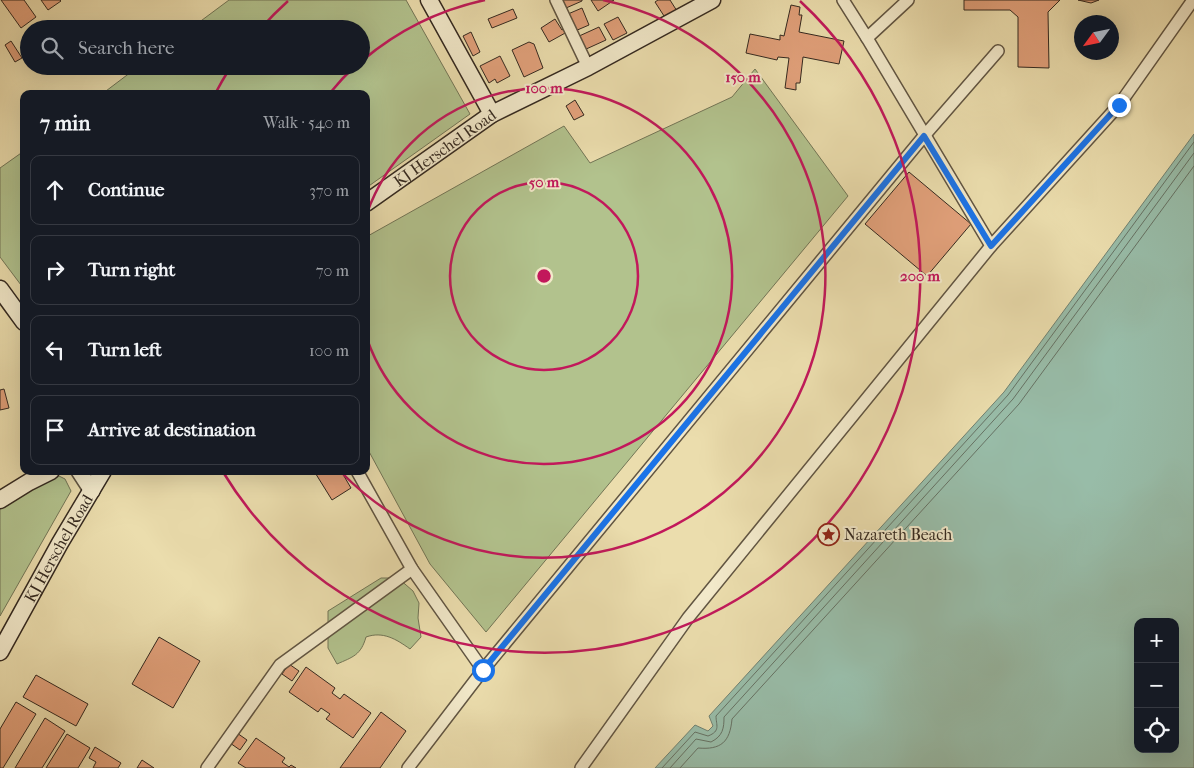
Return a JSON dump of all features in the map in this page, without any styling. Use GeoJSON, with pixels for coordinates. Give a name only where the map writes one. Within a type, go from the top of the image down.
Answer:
{"type":"FeatureCollection","features":[{"type":"Feature","properties":{"kind":"main road"},"geometry":{"type":"LineString","coordinates":[[430,0],[492,114]]}},
{"type":"Feature","properties":{"kind":"main road","name":"KJ Herschel Road"},"geometry":{"type":"LineString","coordinates":[[370,200],[492,114],[588,66],[712,0]]}},
{"type":"Feature","properties":{"kind":"main road"},"geometry":{"type":"LineString","coordinates":[[0,289],[20,316]]}},
{"type":"Feature","properties":{"kind":"main road"},"geometry":{"type":"LineString","coordinates":[[0,500],[43,475]]}},
{"type":"Feature","properties":{"kind":"main road","name":"KJ Herschel Road"},"geometry":{"type":"LineString","coordinates":[[0,652],[60,543],[101,475]]}},
{"type":"Feature","properties":{"kind":"street"},"geometry":{"type":"LineString","coordinates":[[556,0],[588,66]]}},
{"type":"Feature","properties":{"kind":"street"},"geometry":{"type":"LineString","coordinates":[[842,0],[867,38],[991,246]]}},
{"type":"Feature","properties":{"kind":"street"},"geometry":{"type":"LineString","coordinates":[[867,38],[908,0]]}},
{"type":"Feature","properties":{"kind":"street"},"geometry":{"type":"LineString","coordinates":[[581,768],[688,618],[991,246],[1119,105],[1192,0]]}},
{"type":"Feature","properties":{"kind":"street"},"geometry":{"type":"LineString","coordinates":[[408,768],[483,670],[924,136],[998,51]]}},
{"type":"Feature","properties":{"kind":"street"},"geometry":{"type":"LineString","coordinates":[[82,475],[92,491]]}},
{"type":"Feature","properties":{"kind":"street"},"geometry":{"type":"LineString","coordinates":[[359,475],[412,569],[483,670]]}},
{"type":"Feature","properties":{"kind":"street"},"geometry":{"type":"LineString","coordinates":[[209,767],[280,665],[412,569]]}},
{"type":"Feature","properties":{"kind":"green space"},"geometry":{"type":"Polygon","coordinates":[[[229,0],[406,0],[470,114],[370,185],[370,90],[107,90],[127,75],[370,75],[370,20],[202,20],[229,0]]]}},
{"type":"Feature","properties":{"kind":"green space"},"geometry":{"type":"Polygon","coordinates":[[[755,69],[848,196],[486,632],[430,564],[370,453],[370,235],[564,126],[590,163],[732,97],[755,69]]]}},
{"type":"Feature","properties":{"kind":"green space"},"geometry":{"type":"Polygon","coordinates":[[[20,154],[20,284],[0,257],[0,168],[20,154]]]}},
{"type":"Feature","properties":{"kind":"green space"},"geometry":{"type":"Polygon","coordinates":[[[57,475],[65,479],[71,491],[0,616],[0,507],[57,475]]]}},
{"type":"Feature","properties":{"kind":"green space"},"geometry":{"type":"Polygon","coordinates":[[[381,578],[398,578],[413,591],[419,603],[418,618],[421,637],[410,649],[389,637],[372,635],[366,637],[362,648],[356,655],[337,664],[328,648],[328,611],[381,578]]]}},
{"type":"Feature","properties":{"kind":"water"},"geometry":{"type":"Polygon","coordinates":[[[1194,134],[1194,768],[655,768],[695,725],[708,731],[713,726],[709,716],[1004,392],[1194,134]]]}},
{"type":"Feature","properties":{"kind":"building"},"geometry":{"type":"Polygon","coordinates":[[[1,0],[24,0],[36,17],[32,20],[20,20],[20,27],[1,0]]]}},
{"type":"Feature","properties":{"kind":"building"},"geometry":{"type":"Polygon","coordinates":[[[41,0],[60,0],[61,1],[48,10],[41,0]]]}},
{"type":"Feature","properties":{"kind":"building"},"geometry":{"type":"Polygon","coordinates":[[[563,0],[582,0],[582,1],[566,8],[563,0]]]}},
{"type":"Feature","properties":{"kind":"building"},"geometry":{"type":"Polygon","coordinates":[[[591,0],[614,0],[598,11],[591,0]]]}},
{"type":"Feature","properties":{"kind":"building"},"geometry":{"type":"Polygon","coordinates":[[[658,0],[670,0],[677,11],[666,19],[655,2],[658,0]]]}},
{"type":"Feature","properties":{"kind":"building"},"geometry":{"type":"Polygon","coordinates":[[[964,0],[1060,0],[1048,12],[1049,68],[1018,67],[1018,17],[1010,10],[964,10],[964,0]]]}},
{"type":"Feature","properties":{"kind":"building"},"geometry":{"type":"Polygon","coordinates":[[[1078,0],[1099,0],[1091,3],[1078,0]]]}},
{"type":"Feature","properties":{"kind":"building"},"geometry":{"type":"Polygon","coordinates":[[[791,5],[800,7],[799,15],[802,15],[799,32],[844,41],[839,64],[803,57],[800,83],[796,83],[796,90],[785,88],[789,58],[778,57],[777,60],[746,53],[750,34],[780,40],[780,35],[784,36],[791,5]]]}},
{"type":"Feature","properties":{"kind":"building"},"geometry":{"type":"Polygon","coordinates":[[[582,8],[589,25],[575,31],[568,14],[582,8]]]}},
{"type":"Feature","properties":{"kind":"building"},"geometry":{"type":"Polygon","coordinates":[[[513,9],[517,18],[492,28],[488,19],[513,9]]]}},
{"type":"Feature","properties":{"kind":"building"},"geometry":{"type":"Polygon","coordinates":[[[618,17],[627,33],[613,40],[604,24],[618,17]]]}},
{"type":"Feature","properties":{"kind":"building"},"geometry":{"type":"Polygon","coordinates":[[[555,19],[562,30],[565,28],[567,32],[549,42],[541,28],[555,19]]]}},
{"type":"Feature","properties":{"kind":"building"},"geometry":{"type":"Polygon","coordinates":[[[599,27],[606,40],[584,50],[577,37],[599,27]]]}},
{"type":"Feature","properties":{"kind":"building"},"geometry":{"type":"Polygon","coordinates":[[[471,32],[480,52],[473,56],[463,36],[471,32]]]}},
{"type":"Feature","properties":{"kind":"building"},"geometry":{"type":"Polygon","coordinates":[[[11,41],[20,55],[20,59],[15,62],[5,45],[11,41]]]}},
{"type":"Feature","properties":{"kind":"building"},"geometry":{"type":"Polygon","coordinates":[[[529,42],[534,44],[543,68],[524,77],[512,50],[529,42]]]}},
{"type":"Feature","properties":{"kind":"building"},"geometry":{"type":"Polygon","coordinates":[[[500,56],[510,76],[497,83],[495,79],[489,83],[480,66],[500,56]]]}},
{"type":"Feature","properties":{"kind":"building"},"geometry":{"type":"Polygon","coordinates":[[[575,100],[584,115],[574,120],[566,106],[575,100]]]}},
{"type":"Feature","properties":{"kind":"building"},"geometry":{"type":"Polygon","coordinates":[[[909,172],[971,224],[927,276],[865,224],[909,172]]]}},
{"type":"Feature","properties":{"kind":"building"},"geometry":{"type":"Polygon","coordinates":[[[4,389],[9,408],[0,410],[0,390],[4,389]]]}},
{"type":"Feature","properties":{"kind":"building"},"geometry":{"type":"Polygon","coordinates":[[[316,475],[343,475],[351,488],[332,500],[316,475]]]}},
{"type":"Feature","properties":{"kind":"building"},"geometry":{"type":"Polygon","coordinates":[[[159,637],[200,661],[173,708],[132,684],[159,637]]]}},
{"type":"Feature","properties":{"kind":"building"},"geometry":{"type":"Polygon","coordinates":[[[289,664],[299,671],[292,681],[282,674],[289,664]]]}},
{"type":"Feature","properties":{"kind":"building"},"geometry":{"type":"Polygon","coordinates":[[[306,667],[335,688],[332,693],[340,699],[344,694],[371,713],[353,738],[326,719],[330,714],[321,708],[318,712],[289,692],[306,667]]]}},
{"type":"Feature","properties":{"kind":"building"},"geometry":{"type":"Polygon","coordinates":[[[36,675],[88,704],[76,726],[23,697],[36,675]]]}},
{"type":"Feature","properties":{"kind":"building"},"geometry":{"type":"Polygon","coordinates":[[[16,702],[36,714],[3,768],[0,768],[0,729],[16,702]]]}},
{"type":"Feature","properties":{"kind":"building"},"geometry":{"type":"Polygon","coordinates":[[[381,712],[406,731],[380,768],[340,768],[381,712]]]}},
{"type":"Feature","properties":{"kind":"building"},"geometry":{"type":"Polygon","coordinates":[[[45,718],[65,731],[42,768],[15,768],[45,718]]]}},
{"type":"Feature","properties":{"kind":"building"},"geometry":{"type":"Polygon","coordinates":[[[237,733],[247,740],[240,750],[230,743],[237,733]]]}},
{"type":"Feature","properties":{"kind":"building"},"geometry":{"type":"Polygon","coordinates":[[[67,734],[90,748],[78,768],[46,768],[67,734]]]}},
{"type":"Feature","properties":{"kind":"building"},"geometry":{"type":"Polygon","coordinates":[[[256,738],[285,758],[282,762],[289,767],[291,765],[296,768],[246,768],[238,763],[256,738]]]}},
{"type":"Feature","properties":{"kind":"building"},"geometry":{"type":"Polygon","coordinates":[[[95,747],[121,763],[118,768],[93,768],[96,762],[89,758],[95,747]]]}},
{"type":"Feature","properties":{"kind":"building"},"geometry":{"type":"Polygon","coordinates":[[[142,760],[154,768],[137,768],[142,760]]]}},
{"type":"Feature","properties":{"kind":"place","name":"Nazareth Beach"},"geometry":{"type":"Point","coordinates":[828,534]}},
{"type":"Feature","properties":{"kind":"route"},"geometry":{"type":"LineString","coordinates":[[483,670],[924,136],[991,246],[1119,105]]}}]}
